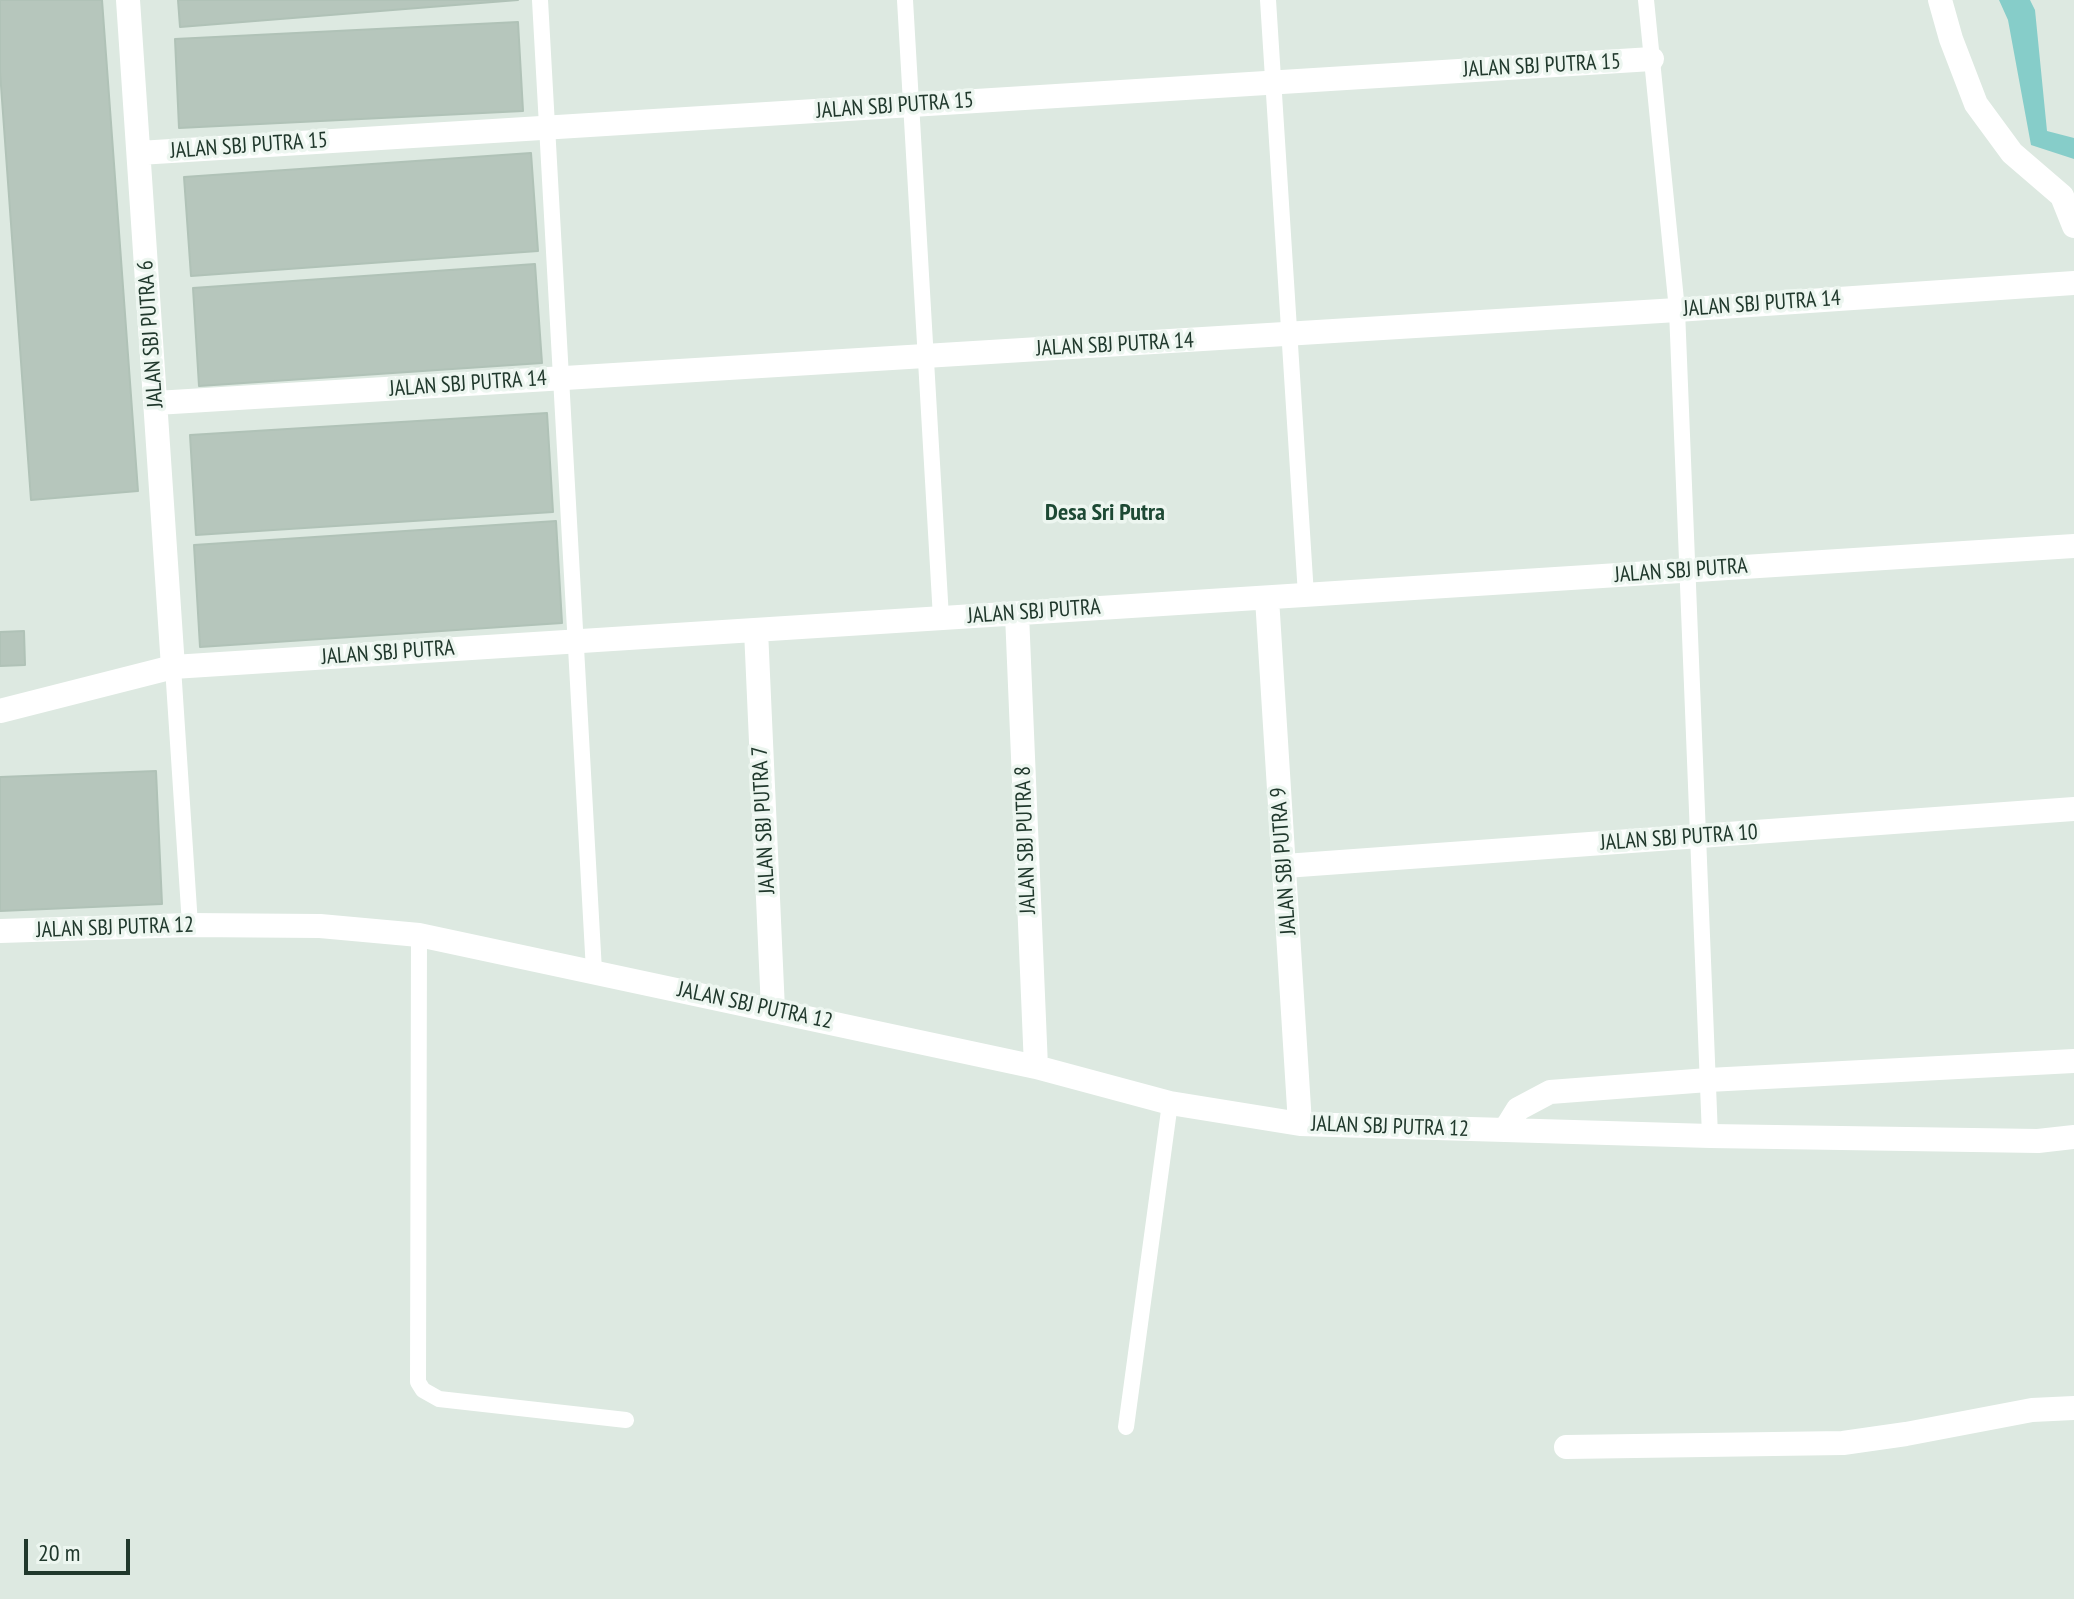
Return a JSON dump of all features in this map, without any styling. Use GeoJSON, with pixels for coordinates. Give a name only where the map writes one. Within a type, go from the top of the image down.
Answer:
{"type":"FeatureCollection","features":[{"type":"Feature","properties":{"kind":"street","name":"JALAN SBJ PUTRA 6"},"geometry":{"type":"LineString","coordinates":[[128,0],[173,667]]}},
{"type":"Feature","properties":{"kind":"street"},"geometry":{"type":"LineString","coordinates":[[1940,0],[1976,104],[2012,153],[2068,194],[2074,226]]}},
{"type":"Feature","properties":{"kind":"street","name":"JALAN SBJ PUTRA 15"},"geometry":{"type":"LineString","coordinates":[[139,153],[1652,59]]}},
{"type":"Feature","properties":{"kind":"street","name":"JALAN SBJ PUTRA 14"},"geometry":{"type":"LineString","coordinates":[[156,403],[2074,283]]}},
{"type":"Feature","properties":{"kind":"street","name":"JALAN SBJ PUTRA"},"geometry":{"type":"LineString","coordinates":[[0,711],[173,667],[2074,546]]}},
{"type":"Feature","properties":{"kind":"street","name":"JALAN SBJ PUTRA 9"},"geometry":{"type":"LineString","coordinates":[[1267,598],[1300,1124]]}},
{"type":"Feature","properties":{"kind":"street","name":"JALAN SBJ PUTRA 8"},"geometry":{"type":"LineString","coordinates":[[1017,614],[1036,1067]]}},
{"type":"Feature","properties":{"kind":"street","name":"JALAN SBJ PUTRA 7"},"geometry":{"type":"LineString","coordinates":[[756,630],[773,1010]]}},
{"type":"Feature","properties":{"kind":"street","name":"JALAN SBJ PUTRA 10"},"geometry":{"type":"LineString","coordinates":[[1285,866],[2074,809]]}},
{"type":"Feature","properties":{"kind":"street","name":"JALAN SBJ PUTRA 12"},"geometry":{"type":"LineString","coordinates":[[0,931],[190,925],[320,926],[419,935],[1036,1067],[1170,1103],[1300,1124],[1710,1136],[2038,1141],[2074,1137]]}},
{"type":"Feature","properties":{"kind":"street"},"geometry":{"type":"LineString","coordinates":[[1505,1130],[1518,1109],[1550,1092],[1708,1080],[2074,1061]]}},
{"type":"Feature","properties":{"kind":"street"},"geometry":{"type":"LineString","coordinates":[[1566,1447],[1843,1443],[2032,1410],[2074,1408]]}},
{"type":"Feature","properties":{"kind":"lane"},"geometry":{"type":"LineString","coordinates":[[540,0],[594,971]]}},
{"type":"Feature","properties":{"kind":"lane"},"geometry":{"type":"LineString","coordinates":[[905,0],[941,618]]}},
{"type":"Feature","properties":{"kind":"lane"},"geometry":{"type":"LineString","coordinates":[[1268,0],[1306,595]]}},
{"type":"Feature","properties":{"kind":"lane"},"geometry":{"type":"LineString","coordinates":[[1646,0],[1677,310],[1710,1136]]}},
{"type":"Feature","properties":{"kind":"lane"},"geometry":{"type":"LineString","coordinates":[[173,667],[190,925]]}},
{"type":"Feature","properties":{"kind":"lane"},"geometry":{"type":"LineString","coordinates":[[419,935],[418,1382],[423,1390],[439,1399],[626,1420]]}},
{"type":"Feature","properties":{"kind":"lane"},"geometry":{"type":"LineString","coordinates":[[1126,1427],[1170,1103]]}},
{"type":"Feature","properties":{"kind":"water"},"geometry":{"type":"Polygon","coordinates":[[[1999,0],[2030,0],[2035,10],[2047,131],[2074,138],[2074,159],[2031,145],[2008,20],[1999,0]]]}},
{"type":"Feature","properties":{"kind":"building"},"geometry":{"type":"Polygon","coordinates":[[[0,0],[102,0],[138,491],[31,500],[0,72],[0,0]]]}},
{"type":"Feature","properties":{"kind":"building"},"geometry":{"type":"Polygon","coordinates":[[[178,0],[518,0],[180,27],[178,0]]]}},
{"type":"Feature","properties":{"kind":"building"},"geometry":{"type":"Polygon","coordinates":[[[518,22],[523,111],[179,128],[175,39],[518,22]]]}},
{"type":"Feature","properties":{"kind":"building"},"geometry":{"type":"Polygon","coordinates":[[[531,153],[538,251],[191,276],[184,177],[531,153]]]}},
{"type":"Feature","properties":{"kind":"building"},"geometry":{"type":"Polygon","coordinates":[[[535,264],[542,363],[199,386],[193,288],[535,264]]]}},
{"type":"Feature","properties":{"kind":"building"},"geometry":{"type":"Polygon","coordinates":[[[547,413],[553,512],[196,535],[190,435],[547,413]]]}},
{"type":"Feature","properties":{"kind":"building"},"geometry":{"type":"Polygon","coordinates":[[[556,521],[562,623],[200,647],[194,545],[556,521]]]}},
{"type":"Feature","properties":{"kind":"building"},"geometry":{"type":"Polygon","coordinates":[[[24,631],[25,665],[0,666],[0,632],[24,631]]]}},
{"type":"Feature","properties":{"kind":"building"},"geometry":{"type":"Polygon","coordinates":[[[156,771],[162,904],[0,911],[0,777],[156,771]]]}},
{"type":"Feature","properties":{"kind":"district","name":"Desa Sri Putra"},"geometry":{"type":"Point","coordinates":[1105,513]}}]}
